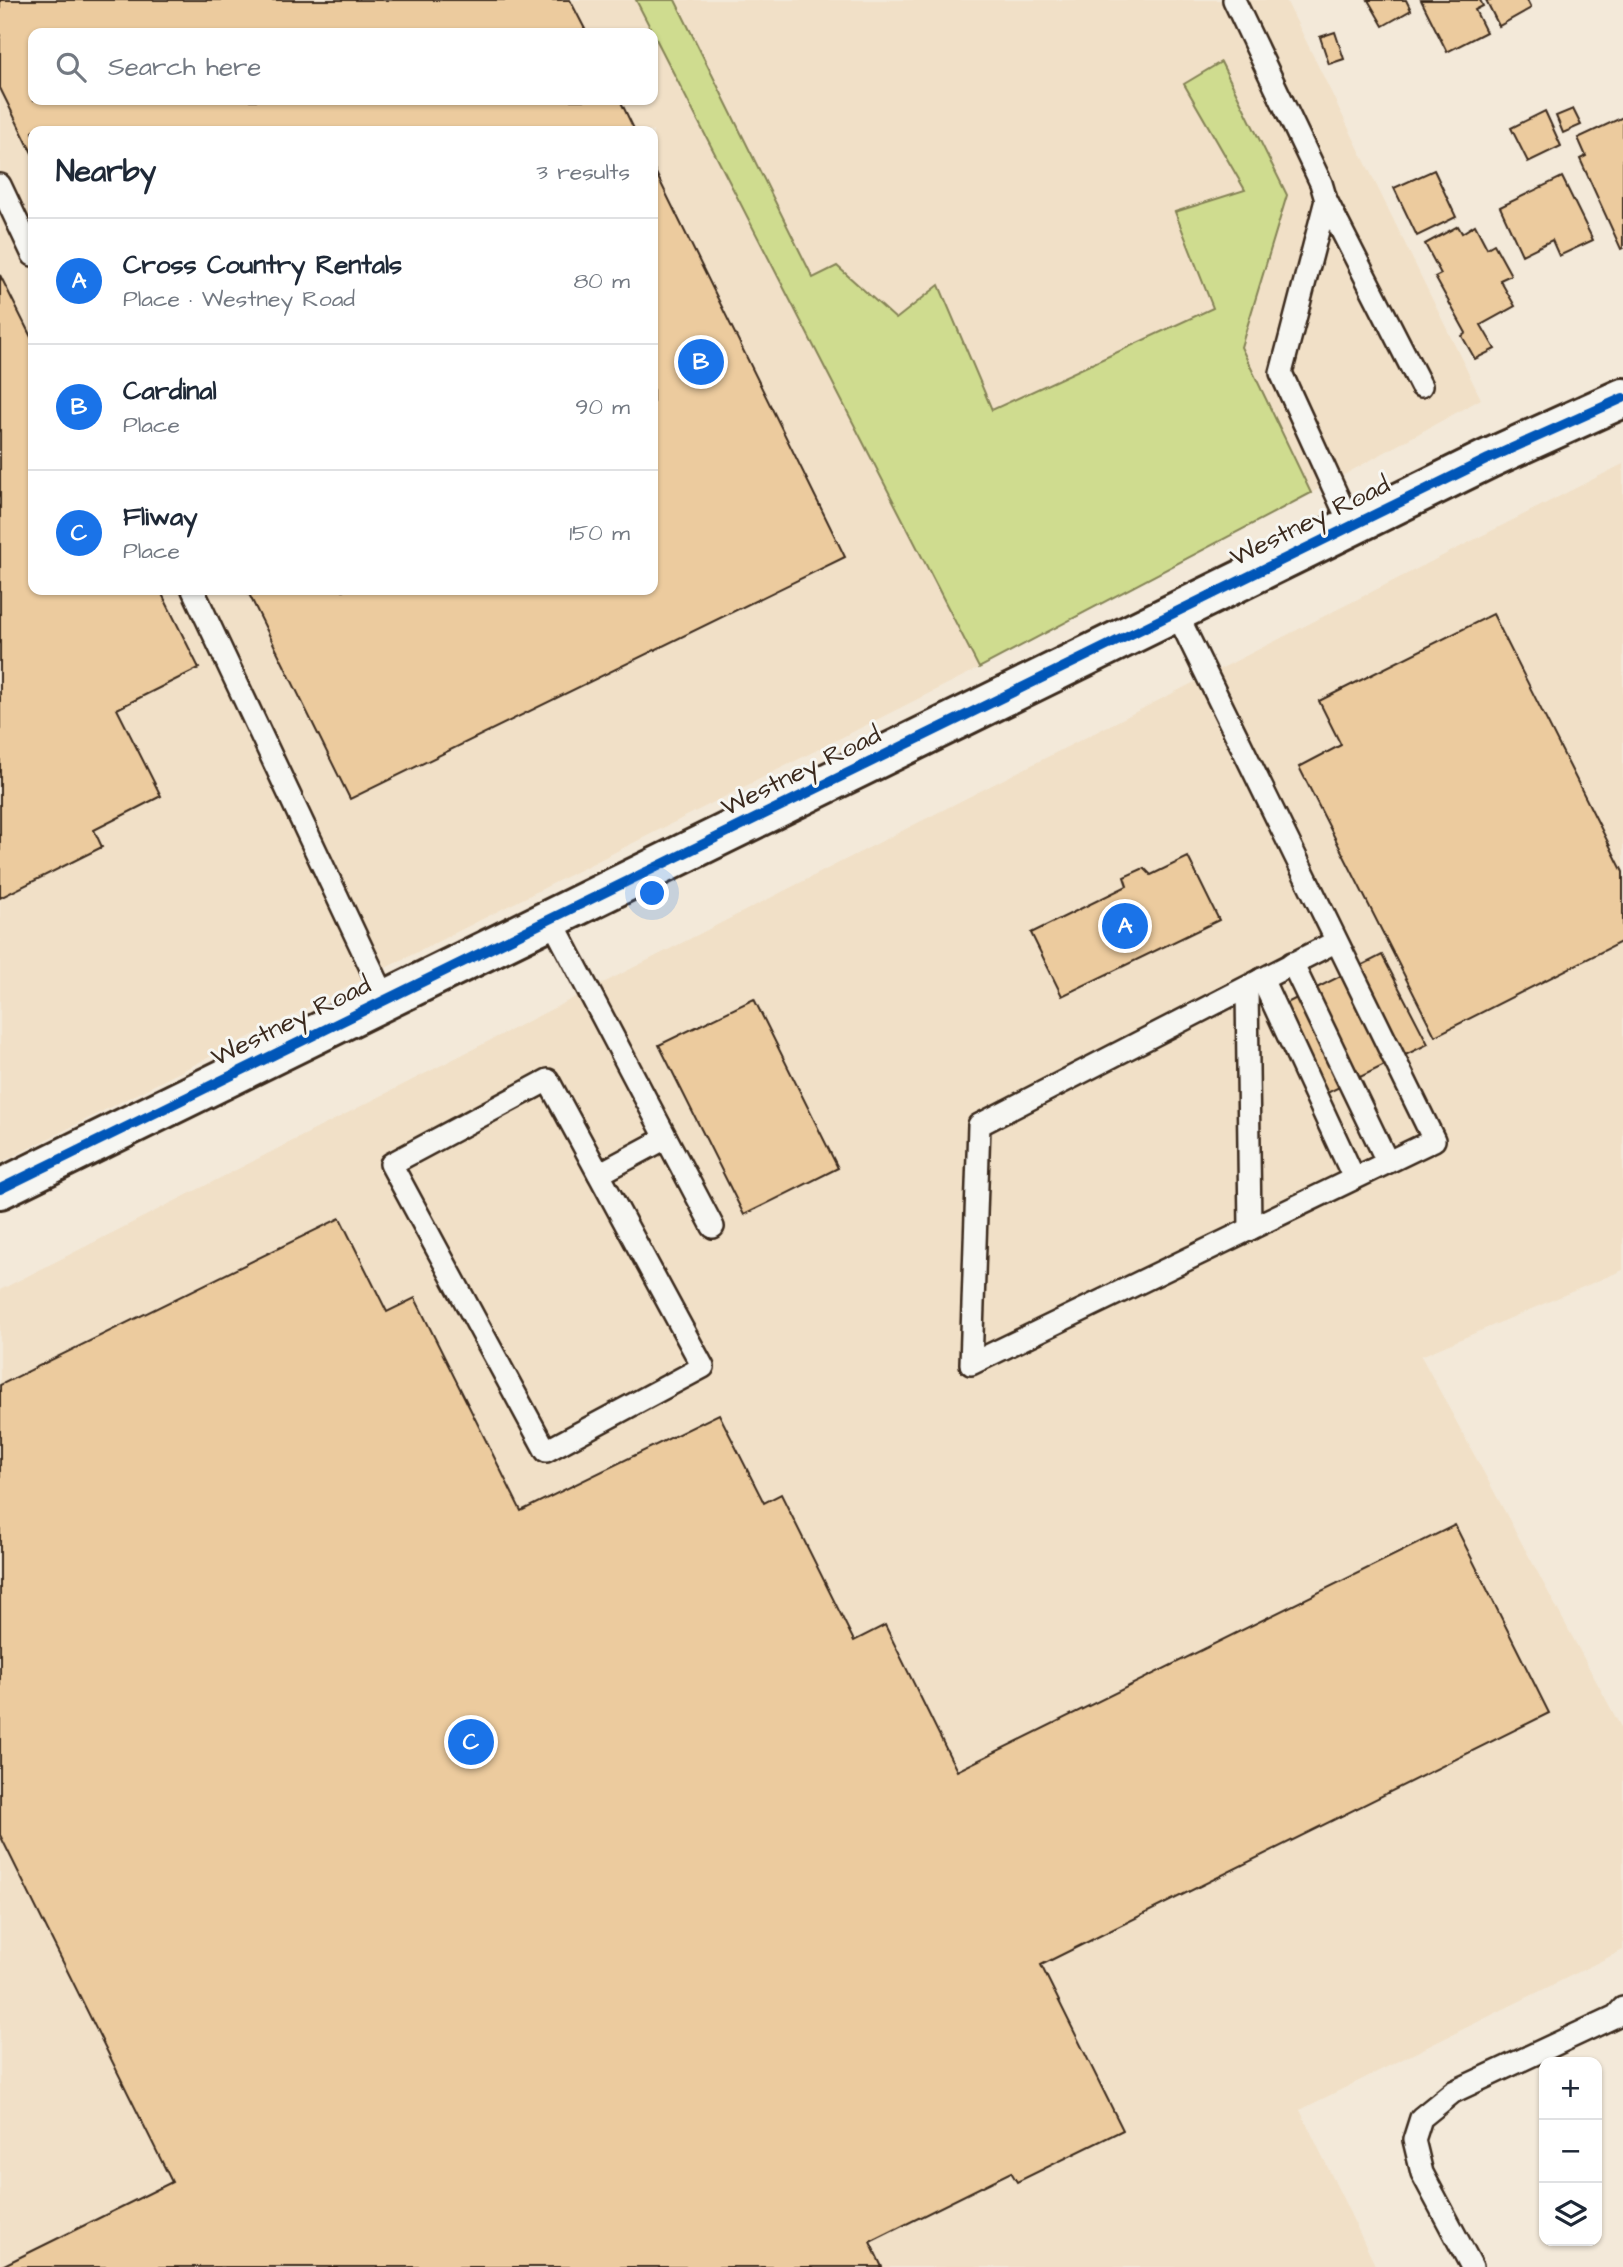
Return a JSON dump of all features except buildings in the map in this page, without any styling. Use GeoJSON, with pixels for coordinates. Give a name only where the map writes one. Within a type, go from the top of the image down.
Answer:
{"type":"FeatureCollection","features":[{"type":"Feature","properties":{"kind":"street","name":"Westney Road"},"geometry":{"type":"LineString","coordinates":[[0,1189],[1351,526],[1623,399]]}},
{"type":"Feature","properties":{"kind":"lane"},"geometry":{"type":"LineString","coordinates":[[1234,0],[1321,183],[1326,200],[1421,386]]}},
{"type":"Feature","properties":{"kind":"lane"},"geometry":{"type":"LineString","coordinates":[[0,185],[28,244]]}},
{"type":"Feature","properties":{"kind":"lane"},"geometry":{"type":"LineString","coordinates":[[1326,200],[1281,373],[1351,526]]}},
{"type":"Feature","properties":{"kind":"lane"},"geometry":{"type":"LineString","coordinates":[[195,595],[386,1000]]}},
{"type":"Feature","properties":{"kind":"lane"},"geometry":{"type":"LineString","coordinates":[[1176,612],[1434,1140],[971,1364],[979,1125],[1335,942]]}},
{"type":"Feature","properties":{"kind":"lane"},"geometry":{"type":"LineString","coordinates":[[551,919],[713,1227]]}},
{"type":"Feature","properties":{"kind":"lane"},"geometry":{"type":"LineString","coordinates":[[1292,963],[1387,1161]]}},
{"type":"Feature","properties":{"kind":"lane"},"geometry":{"type":"LineString","coordinates":[[1254,983],[1354,1178]]}},
{"type":"Feature","properties":{"kind":"lane"},"geometry":{"type":"LineString","coordinates":[[1250,1229],[1254,983]]}},
{"type":"Feature","properties":{"kind":"lane"},"geometry":{"type":"LineString","coordinates":[[548,1080],[599,1174],[703,1367],[546,1451],[391,1164],[548,1080]]}},
{"type":"Feature","properties":{"kind":"lane"},"geometry":{"type":"LineString","coordinates":[[599,1174],[666,1138]]}},
{"type":"Feature","properties":{"kind":"lane"},"geometry":{"type":"LineString","coordinates":[[1472,2267],[1422,2173],[1414,2140],[1421,2118],[1453,2092],[1621,2019]]}},
{"type":"Feature","properties":{"kind":"shaded area"},"geometry":{"type":"Polygon","coordinates":[[[0,0],[1286,0],[1481,399],[1311,493],[979,668],[0,1163],[0,0]]]}},
{"type":"Feature","properties":{"kind":"shaded area"},"geometry":{"type":"Polygon","coordinates":[[[1623,464],[1623,1270],[1421,1356],[1623,1731],[1623,1950],[1300,2110],[1376,2267],[0,2267],[0,1290],[1623,464]]]}},
{"type":"Feature","properties":{"kind":"green space"},"geometry":{"type":"Polygon","coordinates":[[[636,0],[675,0],[813,278],[837,266],[896,319],[939,285],[992,410],[1213,308],[1175,212],[1245,190],[1184,84],[1221,62],[1287,195],[1241,347],[1311,493],[979,668],[658,43],[658,28],[650,28],[636,0]]]}},
{"type":"Feature","properties":{"kind":"cycle path"},"geometry":{"type":"LineString","coordinates":[[0,1189],[1488,459],[1623,398]]}},
{"type":"Feature","properties":{"kind":"place","name":"Cardinal"},"geometry":{"type":"Point","coordinates":[701,362]}},
{"type":"Feature","properties":{"kind":"place","name":"Cross Country Rentals"},"geometry":{"type":"Point","coordinates":[1125,926]}},
{"type":"Feature","properties":{"kind":"place","name":"Fliway"},"geometry":{"type":"Point","coordinates":[471,1742]}}]}
